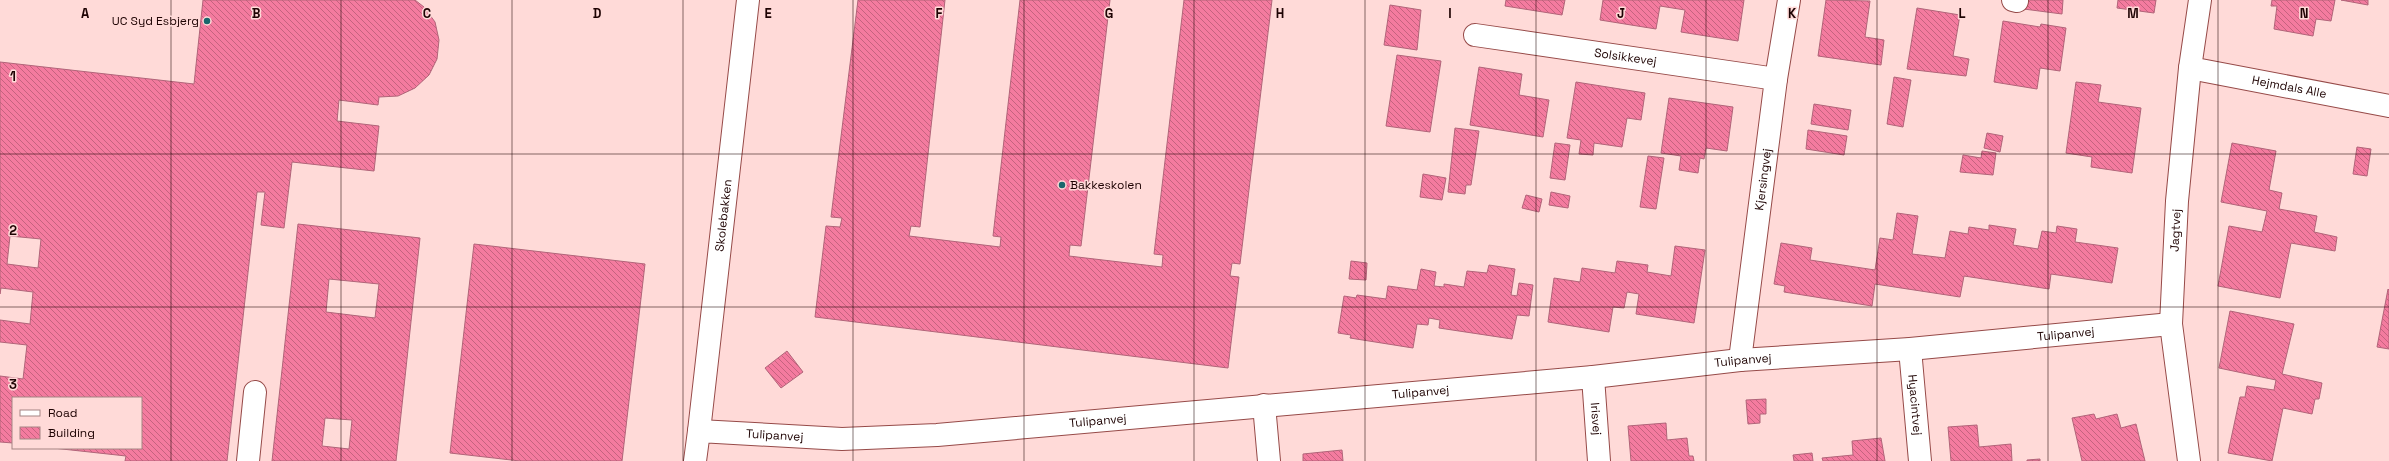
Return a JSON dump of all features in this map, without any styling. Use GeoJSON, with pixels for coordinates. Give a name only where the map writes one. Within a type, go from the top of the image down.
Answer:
{"type":"FeatureCollection","features":[{"type":"Feature","properties":{"kind":"street","name":"Skolebakken"},"geometry":{"type":"LineString","coordinates":[[699,431],[748,0]]}},
{"type":"Feature","properties":{"kind":"street","name":"Kjersingvej"},"geometry":{"type":"LineString","coordinates":[[1740,360],[1776,79],[1789,0]]}},
{"type":"Feature","properties":{"kind":"street","name":"Jagtvej"},"geometry":{"type":"LineString","coordinates":[[2189,461],[2171,324],[2177,201],[2190,68],[2200,0]]}},
{"type":"Feature","properties":{"kind":"street","name":"Solsikkevej"},"geometry":{"type":"LineString","coordinates":[[1475,35],[1776,79]]}},
{"type":"Feature","properties":{"kind":"street","name":"Hejmdals Alle"},"geometry":{"type":"LineString","coordinates":[[2190,68],[2389,106]]}},
{"type":"Feature","properties":{"kind":"street","name":"Tulipanvej"},"geometry":{"type":"LineString","coordinates":[[699,431],[842,439],[997,430],[1264,405],[1593,377],[1740,360],[1910,349],[2171,324]]}},
{"type":"Feature","properties":{"kind":"street","name":"Hyacintvej"},"geometry":{"type":"LineString","coordinates":[[1910,349],[1920,461]]}},
{"type":"Feature","properties":{"kind":"street","name":"Irisvej"},"geometry":{"type":"LineString","coordinates":[[1593,377],[1599,461]]}},
{"type":"Feature","properties":{"kind":"street"},"geometry":{"type":"LineString","coordinates":[[248,461],[255,392]]}},
{"type":"Feature","properties":{"kind":"street"},"geometry":{"type":"LineString","coordinates":[[1264,405],[1269,461]]}},
{"type":"Feature","properties":{"kind":"street"},"geometry":{"type":"LineString","coordinates":[[695,461],[699,431]]}},
{"type":"Feature","properties":{"kind":"building"},"geometry":{"type":"Polygon","coordinates":[[[203,0],[415,0],[424,7],[435,22],[439,40],[437,59],[429,75],[415,88],[398,96],[379,97],[378,105],[339,100],[337,121],[379,126],[374,171],[292,162],[284,228],[261,225],[265,192],[257,192],[227,461],[125,461],[126,456],[62,449],[142,449],[142,397],[12,397],[12,443],[0,442],[0,376],[23,379],[27,345],[0,342],[0,320],[30,324],[33,292],[1,288],[0,294],[0,62],[194,84],[203,0]],[[10,236],[7,264],[38,268],[41,239],[10,236]]]}},
{"type":"Feature","properties":{"kind":"building"},"geometry":{"type":"Polygon","coordinates":[[[858,0],[945,0],[920,227],[911,226],[909,236],[1000,247],[1001,237],[993,236],[1020,0],[1110,0],[1081,246],[1070,245],[1069,256],[1162,267],[1163,255],[1154,254],[1184,0],[1272,0],[1240,264],[1232,263],[1230,276],[1239,277],[1228,368],[815,317],[826,226],[840,227],[842,218],[831,217],[858,0]]]}},
{"type":"Feature","properties":{"kind":"building"},"geometry":{"type":"Polygon","coordinates":[[[1506,0],[1565,0],[1562,15],[1505,6],[1506,0]]]}},
{"type":"Feature","properties":{"kind":"building"},"geometry":{"type":"Polygon","coordinates":[[[1603,0],[1744,0],[1738,41],[1681,32],[1685,10],[1660,6],[1656,29],[1600,20],[1603,0]]]}},
{"type":"Feature","properties":{"kind":"building"},"geometry":{"type":"Polygon","coordinates":[[[1826,0],[1870,1],[1865,37],[1884,40],[1881,65],[1818,56],[1826,0]]]}},
{"type":"Feature","properties":{"kind":"building"},"geometry":{"type":"Polygon","coordinates":[[[2017,0],[2063,0],[2062,14],[2016,8],[2017,0]]]}},
{"type":"Feature","properties":{"kind":"building"},"geometry":{"type":"Polygon","coordinates":[[[2118,0],[2156,0],[2154,13],[2117,8],[2118,0]]]}},
{"type":"Feature","properties":{"kind":"building"},"geometry":{"type":"Polygon","coordinates":[[[2272,0],[2335,0],[2331,21],[2316,19],[2313,36],[2274,29],[2277,6],[2271,6],[2272,0]]]}},
{"type":"Feature","properties":{"kind":"building"},"geometry":{"type":"Polygon","coordinates":[[[2341,0],[2368,0],[2368,5],[2341,0]]]}},
{"type":"Feature","properties":{"kind":"building"},"geometry":{"type":"Polygon","coordinates":[[[1390,5],[1421,10],[1417,50],[1384,45],[1390,5]]]}},
{"type":"Feature","properties":{"kind":"building"},"geometry":{"type":"Polygon","coordinates":[[[1917,8],[1960,15],[1953,56],[1969,59],[1966,76],[1907,69],[1917,8]]]}},
{"type":"Feature","properties":{"kind":"building"},"geometry":{"type":"Polygon","coordinates":[[[2003,21],[2040,27],[2041,24],[2066,28],[2060,71],[2040,68],[2037,89],[1994,82],[2003,21]]]}},
{"type":"Feature","properties":{"kind":"building"},"geometry":{"type":"Polygon","coordinates":[[[1397,55],[1441,61],[1430,132],[1386,126],[1397,55]]]}},
{"type":"Feature","properties":{"kind":"building"},"geometry":{"type":"Polygon","coordinates":[[[1479,67],[1522,74],[1519,95],[1549,100],[1543,137],[1470,125],[1479,67]]]}},
{"type":"Feature","properties":{"kind":"building"},"geometry":{"type":"Polygon","coordinates":[[[1894,77],[1911,80],[1903,127],[1887,124],[1894,77]]]}},
{"type":"Feature","properties":{"kind":"building"},"geometry":{"type":"Polygon","coordinates":[[[1576,82],[1645,93],[1641,120],[1627,118],[1622,147],[1594,143],[1593,155],[1579,154],[1581,140],[1567,138],[1576,82]]]}},
{"type":"Feature","properties":{"kind":"building"},"geometry":{"type":"Polygon","coordinates":[[[2076,82],[2101,85],[2098,102],[2141,108],[2132,173],[2091,167],[2092,157],[2066,153],[2076,82]]]}},
{"type":"Feature","properties":{"kind":"building"},"geometry":{"type":"Polygon","coordinates":[[[1669,98],[1733,107],[1727,151],[1706,148],[1704,159],[1700,158],[1698,173],[1679,170],[1681,156],[1661,153],[1669,98]]]}},
{"type":"Feature","properties":{"kind":"building"},"geometry":{"type":"Polygon","coordinates":[[[1814,104],[1851,110],[1848,130],[1811,124],[1814,104]]]}},
{"type":"Feature","properties":{"kind":"building"},"geometry":{"type":"Polygon","coordinates":[[[1455,128],[1479,131],[1471,185],[1466,185],[1465,194],[1448,192],[1455,128]]]}},
{"type":"Feature","properties":{"kind":"building"},"geometry":{"type":"Polygon","coordinates":[[[1808,130],[1847,136],[1844,155],[1806,149],[1808,130]]]}},
{"type":"Feature","properties":{"kind":"building"},"geometry":{"type":"Polygon","coordinates":[[[1987,133],[2003,136],[2000,152],[1984,148],[1987,133]]]}},
{"type":"Feature","properties":{"kind":"building"},"geometry":{"type":"Polygon","coordinates":[[[1555,143],[1570,145],[1565,180],[1550,178],[1555,143]]]}},
{"type":"Feature","properties":{"kind":"building"},"geometry":{"type":"Polygon","coordinates":[[[2232,143],[2276,151],[2269,190],[2282,193],[2279,209],[2317,216],[2314,232],[2337,237],[2335,251],[2291,243],[2280,298],[2218,286],[2229,226],[2262,232],[2267,211],[2221,202],[2232,143]]]}},
{"type":"Feature","properties":{"kind":"building"},"geometry":{"type":"Polygon","coordinates":[[[2357,147],[2371,149],[2367,176],[2353,174],[2357,147]]]}},
{"type":"Feature","properties":{"kind":"building"},"geometry":{"type":"Polygon","coordinates":[[[1982,151],[1996,153],[1993,175],[1960,172],[1963,155],[1981,158],[1982,151]]]}},
{"type":"Feature","properties":{"kind":"building"},"geometry":{"type":"Polygon","coordinates":[[[1648,156],[1664,158],[1656,209],[1640,207],[1648,156]]]}},
{"type":"Feature","properties":{"kind":"building"},"geometry":{"type":"Polygon","coordinates":[[[1423,174],[1446,178],[1442,200],[1420,197],[1423,174]]]}},
{"type":"Feature","properties":{"kind":"building"},"geometry":{"type":"Polygon","coordinates":[[[1551,192],[1570,196],[1568,208],[1549,205],[1551,192]]]}},
{"type":"Feature","properties":{"kind":"building"},"geometry":{"type":"Polygon","coordinates":[[[1526,195],[1542,199],[1539,212],[1522,208],[1526,195]]]}},
{"type":"Feature","properties":{"kind":"building"},"geometry":{"type":"Polygon","coordinates":[[[1897,213],[1918,216],[1912,254],[1945,258],[1950,231],[1968,234],[1969,227],[1989,230],[1989,225],[2016,229],[2013,245],[2038,249],[2042,231],[2056,233],[2057,226],[2077,229],[2075,242],[2118,248],[2112,283],[2051,274],[2049,289],[1964,276],[1960,297],[1875,284],[1872,306],[1784,292],[1785,286],[1774,284],[1781,243],[1812,248],[1810,260],[1875,270],[1880,238],[1893,240],[1897,213]]]}},
{"type":"Feature","properties":{"kind":"building"},"geometry":{"type":"Polygon","coordinates":[[[298,224],[420,238],[396,461],[272,461],[298,224]],[[329,279],[326,312],[375,318],[379,284],[329,279]],[[325,418],[322,446],[349,449],[352,420],[325,418]]]}},
{"type":"Feature","properties":{"kind":"building"},"geometry":{"type":"Polygon","coordinates":[[[474,244],[645,264],[622,461],[520,461],[450,453],[474,244]]]}},
{"type":"Feature","properties":{"kind":"building"},"geometry":{"type":"Polygon","coordinates":[[[1675,246],[1705,250],[1694,323],[1636,314],[1639,294],[1627,292],[1624,308],[1613,307],[1609,332],[1548,322],[1554,278],[1580,282],[1582,268],[1615,273],[1617,261],[1648,265],[1647,272],[1671,276],[1675,246]]]}},
{"type":"Feature","properties":{"kind":"building"},"geometry":{"type":"Polygon","coordinates":[[[1351,261],[1367,263],[1366,280],[1349,279],[1351,261]]]}},
{"type":"Feature","properties":{"kind":"building"},"geometry":{"type":"Polygon","coordinates":[[[1489,265],[1515,269],[1511,295],[1517,296],[1519,283],[1533,285],[1529,316],[1517,315],[1512,339],[1439,328],[1440,320],[1429,318],[1428,325],[1417,324],[1413,348],[1350,338],[1351,335],[1338,333],[1344,296],[1356,298],[1357,295],[1386,299],[1388,286],[1417,290],[1421,269],[1436,272],[1434,286],[1444,287],[1444,284],[1464,287],[1467,271],[1487,273],[1489,265]]]}},
{"type":"Feature","properties":{"kind":"building"},"geometry":{"type":"Polygon","coordinates":[[[2388,289],[2389,290],[2389,349],[2377,347],[2388,289]]]}},
{"type":"Feature","properties":{"kind":"building"},"geometry":{"type":"Polygon","coordinates":[[[2230,311],[2294,324],[2282,374],[2322,383],[2319,399],[2315,399],[2312,414],[2283,408],[2272,461],[2228,453],[2240,397],[2245,397],[2247,386],[2274,390],[2276,380],[2219,368],[2230,311]]]}},
{"type":"Feature","properties":{"kind":"building"},"geometry":{"type":"Polygon","coordinates":[[[787,351],[803,372],[781,388],[765,368],[787,351]]]}},
{"type":"Feature","properties":{"kind":"building"},"geometry":{"type":"Polygon","coordinates":[[[1766,399],[1766,414],[1760,414],[1760,423],[1748,424],[1746,400],[1766,399]]]}},
{"type":"Feature","properties":{"kind":"building"},"geometry":{"type":"Polygon","coordinates":[[[2094,414],[2096,419],[2117,414],[2121,428],[2136,424],[2145,461],[2082,461],[2072,418],[2094,414]]]}},
{"type":"Feature","properties":{"kind":"building"},"geometry":{"type":"Polygon","coordinates":[[[1666,423],[1667,440],[1687,438],[1689,456],[1693,456],[1694,461],[1631,461],[1628,426],[1666,423]]]}},
{"type":"Feature","properties":{"kind":"building"},"geometry":{"type":"Polygon","coordinates":[[[1977,425],[1979,447],[2011,444],[2012,461],[1951,461],[1948,427],[1977,425]]]}},
{"type":"Feature","properties":{"kind":"building"},"geometry":{"type":"Polygon","coordinates":[[[1881,438],[1885,461],[1823,461],[1822,458],[1853,455],[1852,441],[1881,438]]]}},
{"type":"Feature","properties":{"kind":"building"},"geometry":{"type":"Polygon","coordinates":[[[1342,450],[1343,461],[1303,461],[1303,454],[1342,450]]]}},
{"type":"Feature","properties":{"kind":"building"},"geometry":{"type":"Polygon","coordinates":[[[1812,453],[1813,461],[1794,461],[1793,455],[1812,453]]]}},
{"type":"Feature","properties":{"kind":"building"},"geometry":{"type":"Polygon","coordinates":[[[2040,459],[2040,461],[2027,461],[2027,460],[2040,459]]]}},
{"type":"Feature","properties":{"kind":"place","name":"UC Syd Esbjerg"},"geometry":{"type":"Point","coordinates":[207,21]}},
{"type":"Feature","properties":{"kind":"place","name":"Bakkeskolen"},"geometry":{"type":"Point","coordinates":[1062,185]}}]}
